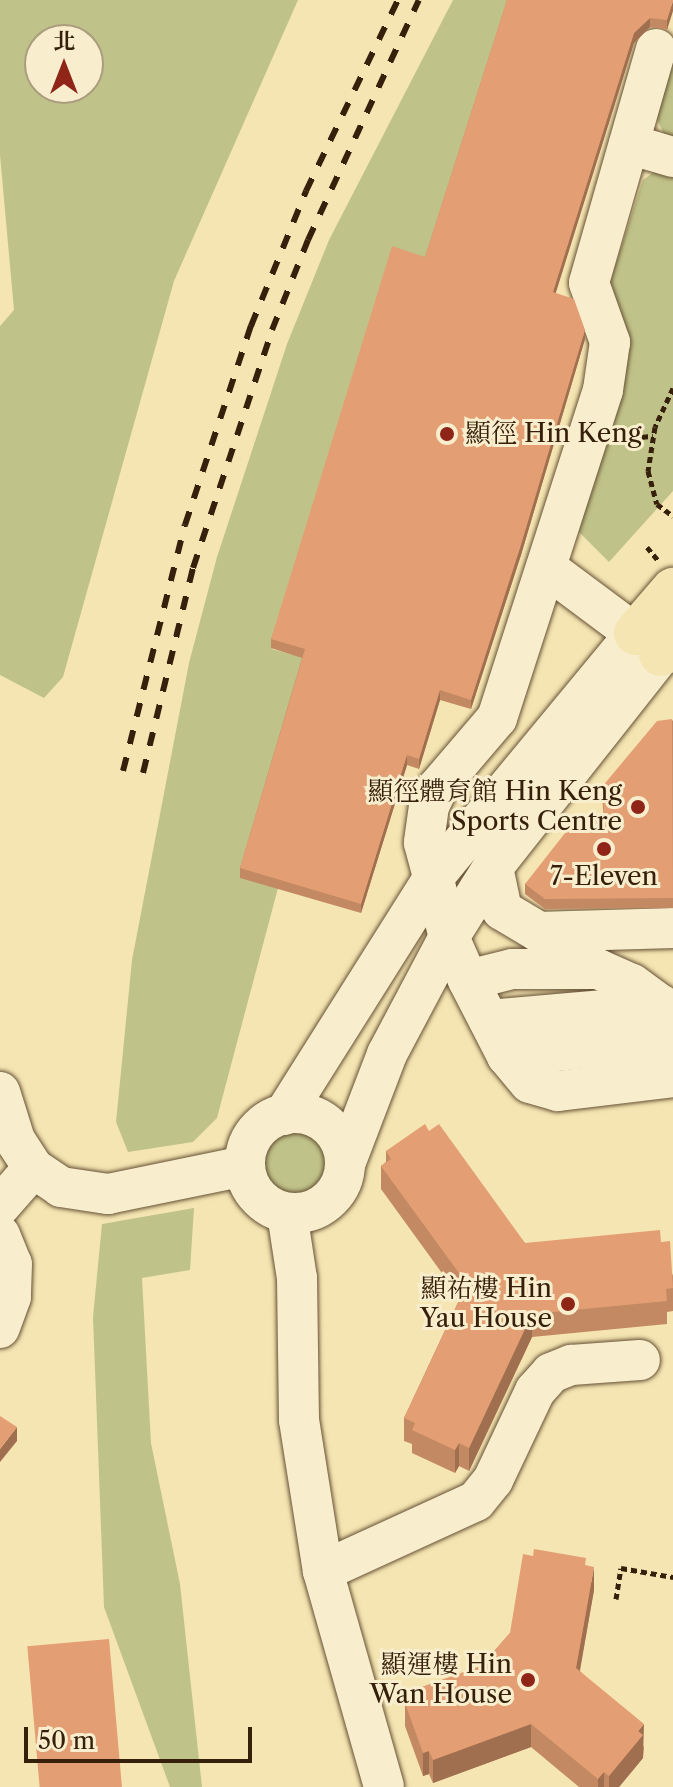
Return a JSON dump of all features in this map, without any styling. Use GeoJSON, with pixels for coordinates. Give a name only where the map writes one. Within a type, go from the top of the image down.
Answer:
{"type":"FeatureCollection","features":[{"type":"Feature","properties":{"kind":"main road"},"geometry":{"type":"LineString","coordinates":[[661,648],[666,576]]}},
{"type":"Feature","properties":{"kind":"street"},"geometry":{"type":"LineString","coordinates":[[656,49],[589,283],[610,342],[608,365],[548,569],[497,718],[438,787],[429,806],[424,843],[449,937],[507,1056],[530,1083],[544,1090],[673,1077]]}},
{"type":"Feature","properties":{"kind":"street"},"geometry":{"type":"LineString","coordinates":[[629,144],[673,157]]}},
{"type":"Feature","properties":{"kind":"street"},"geometry":{"type":"LineString","coordinates":[[548,569],[661,648]]}},
{"type":"Feature","properties":{"kind":"street"},"geometry":{"type":"LineString","coordinates":[[345,1164],[334,1133],[317,1119],[284,1115],[266,1122],[252,1136],[244,1166],[257,1197],[287,1213],[304,1213],[332,1197],[345,1164],[387,1054],[449,937],[493,867],[661,648]]}},
{"type":"Feature","properties":{"kind":"street"},"geometry":{"type":"LineString","coordinates":[[284,1115],[433,878],[661,648]]}},
{"type":"Feature","properties":{"kind":"street"},"geometry":{"type":"LineString","coordinates":[[493,867],[502,910],[539,932],[673,928]]}},
{"type":"Feature","properties":{"kind":"street"},"geometry":{"type":"LineString","coordinates":[[477,999],[489,972],[575,966],[598,969],[660,1011]]}},
{"type":"Feature","properties":{"kind":"street"},"geometry":{"type":"LineString","coordinates":[[507,1056],[660,1011]]}},
{"type":"Feature","properties":{"kind":"street"},"geometry":{"type":"LineString","coordinates":[[0,1092],[15,1140],[33,1168],[61,1187],[108,1194],[244,1166]]}},
{"type":"Feature","properties":{"kind":"street"},"geometry":{"type":"LineString","coordinates":[[0,1206],[33,1168]]}},
{"type":"Feature","properties":{"kind":"street"},"geometry":{"type":"LineString","coordinates":[[287,1213],[297,1278],[299,1420],[323,1571],[384,1787]]}},
{"type":"Feature","properties":{"kind":"street"},"geometry":{"type":"LineString","coordinates":[[0,1235],[12,1264],[11,1297],[0,1328]]}},
{"type":"Feature","properties":{"kind":"street"},"geometry":{"type":"LineString","coordinates":[[323,1571],[476,1501],[493,1480],[535,1391],[551,1373],[571,1365],[640,1360]]}},
{"type":"Feature","properties":{"kind":"path"},"geometry":{"type":"LineString","coordinates":[[673,388],[655,427],[648,471],[657,504],[673,515]]}},
{"type":"Feature","properties":{"kind":"path"},"geometry":{"type":"LineString","coordinates":[[647,547],[666,576]]}},
{"type":"Feature","properties":{"kind":"path"},"geometry":{"type":"LineString","coordinates":[[616,1599],[621,1568],[673,1577]]}},
{"type":"Feature","properties":{"kind":"green space"},"geometry":{"type":"Polygon","coordinates":[[[0,0],[298,0],[174,281],[63,677],[44,698],[0,675],[0,326],[14,310],[0,155],[0,0]]]}},
{"type":"Feature","properties":{"kind":"green space"},"geometry":{"type":"Polygon","coordinates":[[[453,0],[510,0],[425,266],[272,649],[305,658],[278,888],[217,1118],[193,1142],[128,1152],[116,1122],[132,960],[189,663],[217,557],[287,344],[329,240],[453,0]]]}},
{"type":"Feature","properties":{"kind":"green space"},"geometry":{"type":"Polygon","coordinates":[[[673,46],[673,139],[665,136],[654,113],[673,46]]]}},
{"type":"Feature","properties":{"kind":"green space"},"geometry":{"type":"Polygon","coordinates":[[[661,167],[673,171],[673,491],[609,562],[579,532],[628,339],[607,291],[643,180],[661,167]]]}},
{"type":"Feature","properties":{"kind":"green space"},"geometry":{"type":"Polygon","coordinates":[[[294,1119],[319,1126],[331,1138],[338,1163],[331,1188],[319,1200],[294,1207],[269,1200],[257,1188],[250,1163],[257,1138],[269,1126],[294,1119]]]}},
{"type":"Feature","properties":{"kind":"green space"},"geometry":{"type":"Polygon","coordinates":[[[194,1208],[190,1270],[142,1278],[151,1443],[180,1584],[202,1787],[170,1787],[104,1607],[93,1317],[102,1224],[194,1208]]]}},
{"type":"Feature","properties":{"kind":"building","name":"顯徑 Hin Keng"},"geometry":{"type":"Polygon","coordinates":[[[507,0],[673,1],[667,20],[650,18],[634,33],[553,292],[574,299],[585,330],[471,700],[440,690],[419,759],[407,755],[361,904],[240,868],[305,649],[271,639],[392,246],[425,257],[507,0]]]}},
{"type":"Feature","properties":{"kind":"building"},"geometry":{"type":"Polygon","coordinates":[[[672,719],[673,898],[545,899],[525,884],[576,819],[605,818],[601,788],[657,721],[672,719]]]}},
{"type":"Feature","properties":{"kind":"building","name":"顯祐樓 Hin Yau House"},"geometry":{"type":"Polygon","coordinates":[[[425,1124],[429,1131],[439,1124],[525,1243],[660,1230],[661,1242],[670,1241],[673,1288],[666,1289],[667,1301],[532,1314],[469,1448],[459,1443],[455,1450],[412,1430],[415,1423],[404,1418],[467,1284],[381,1166],[391,1159],[386,1151],[425,1124]]]}},
{"type":"Feature","properties":{"kind":"building"},"geometry":{"type":"Polygon","coordinates":[[[0,1416],[17,1427],[0,1449],[0,1416]]]}},
{"type":"Feature","properties":{"kind":"building","name":"顯運樓 Hin Wan House"},"geometry":{"type":"Polygon","coordinates":[[[534,1549],[586,1558],[585,1565],[594,1567],[576,1668],[644,1724],[638,1731],[643,1735],[609,1776],[604,1772],[598,1779],[531,1724],[433,1760],[429,1751],[423,1753],[405,1703],[411,1701],[408,1692],[481,1666],[510,1633],[523,1554],[533,1556],[534,1549]]]}},
{"type":"Feature","properties":{"kind":"building"},"geometry":{"type":"Polygon","coordinates":[[[109,1639],[122,1787],[40,1787],[27,1646],[109,1639]]]}},
{"type":"Feature","properties":{"kind":"railway"},"geometry":{"type":"LineString","coordinates":[[123,771],[185,525],[251,326],[306,191],[398,0]]}},
{"type":"Feature","properties":{"kind":"railway"},"geometry":{"type":"LineString","coordinates":[[143,773],[193,568],[272,330],[308,240],[419,0]]}},
{"type":"Feature","properties":{"kind":"place","name":"顯徑 Hin Keng"},"geometry":{"type":"Point","coordinates":[447,434]}},
{"type":"Feature","properties":{"kind":"place","name":"顯徑體育館 Hin Keng Sports Centre"},"geometry":{"type":"Point","coordinates":[638,807]}},
{"type":"Feature","properties":{"kind":"place","name":"7-Eleven"},"geometry":{"type":"Point","coordinates":[604,849]}},
{"type":"Feature","properties":{"kind":"place","name":"顯祐樓 Hin Yau House"},"geometry":{"type":"Point","coordinates":[568,1304]}},
{"type":"Feature","properties":{"kind":"place","name":"顯運樓 Hin Wan House"},"geometry":{"type":"Point","coordinates":[528,1680]}}]}
